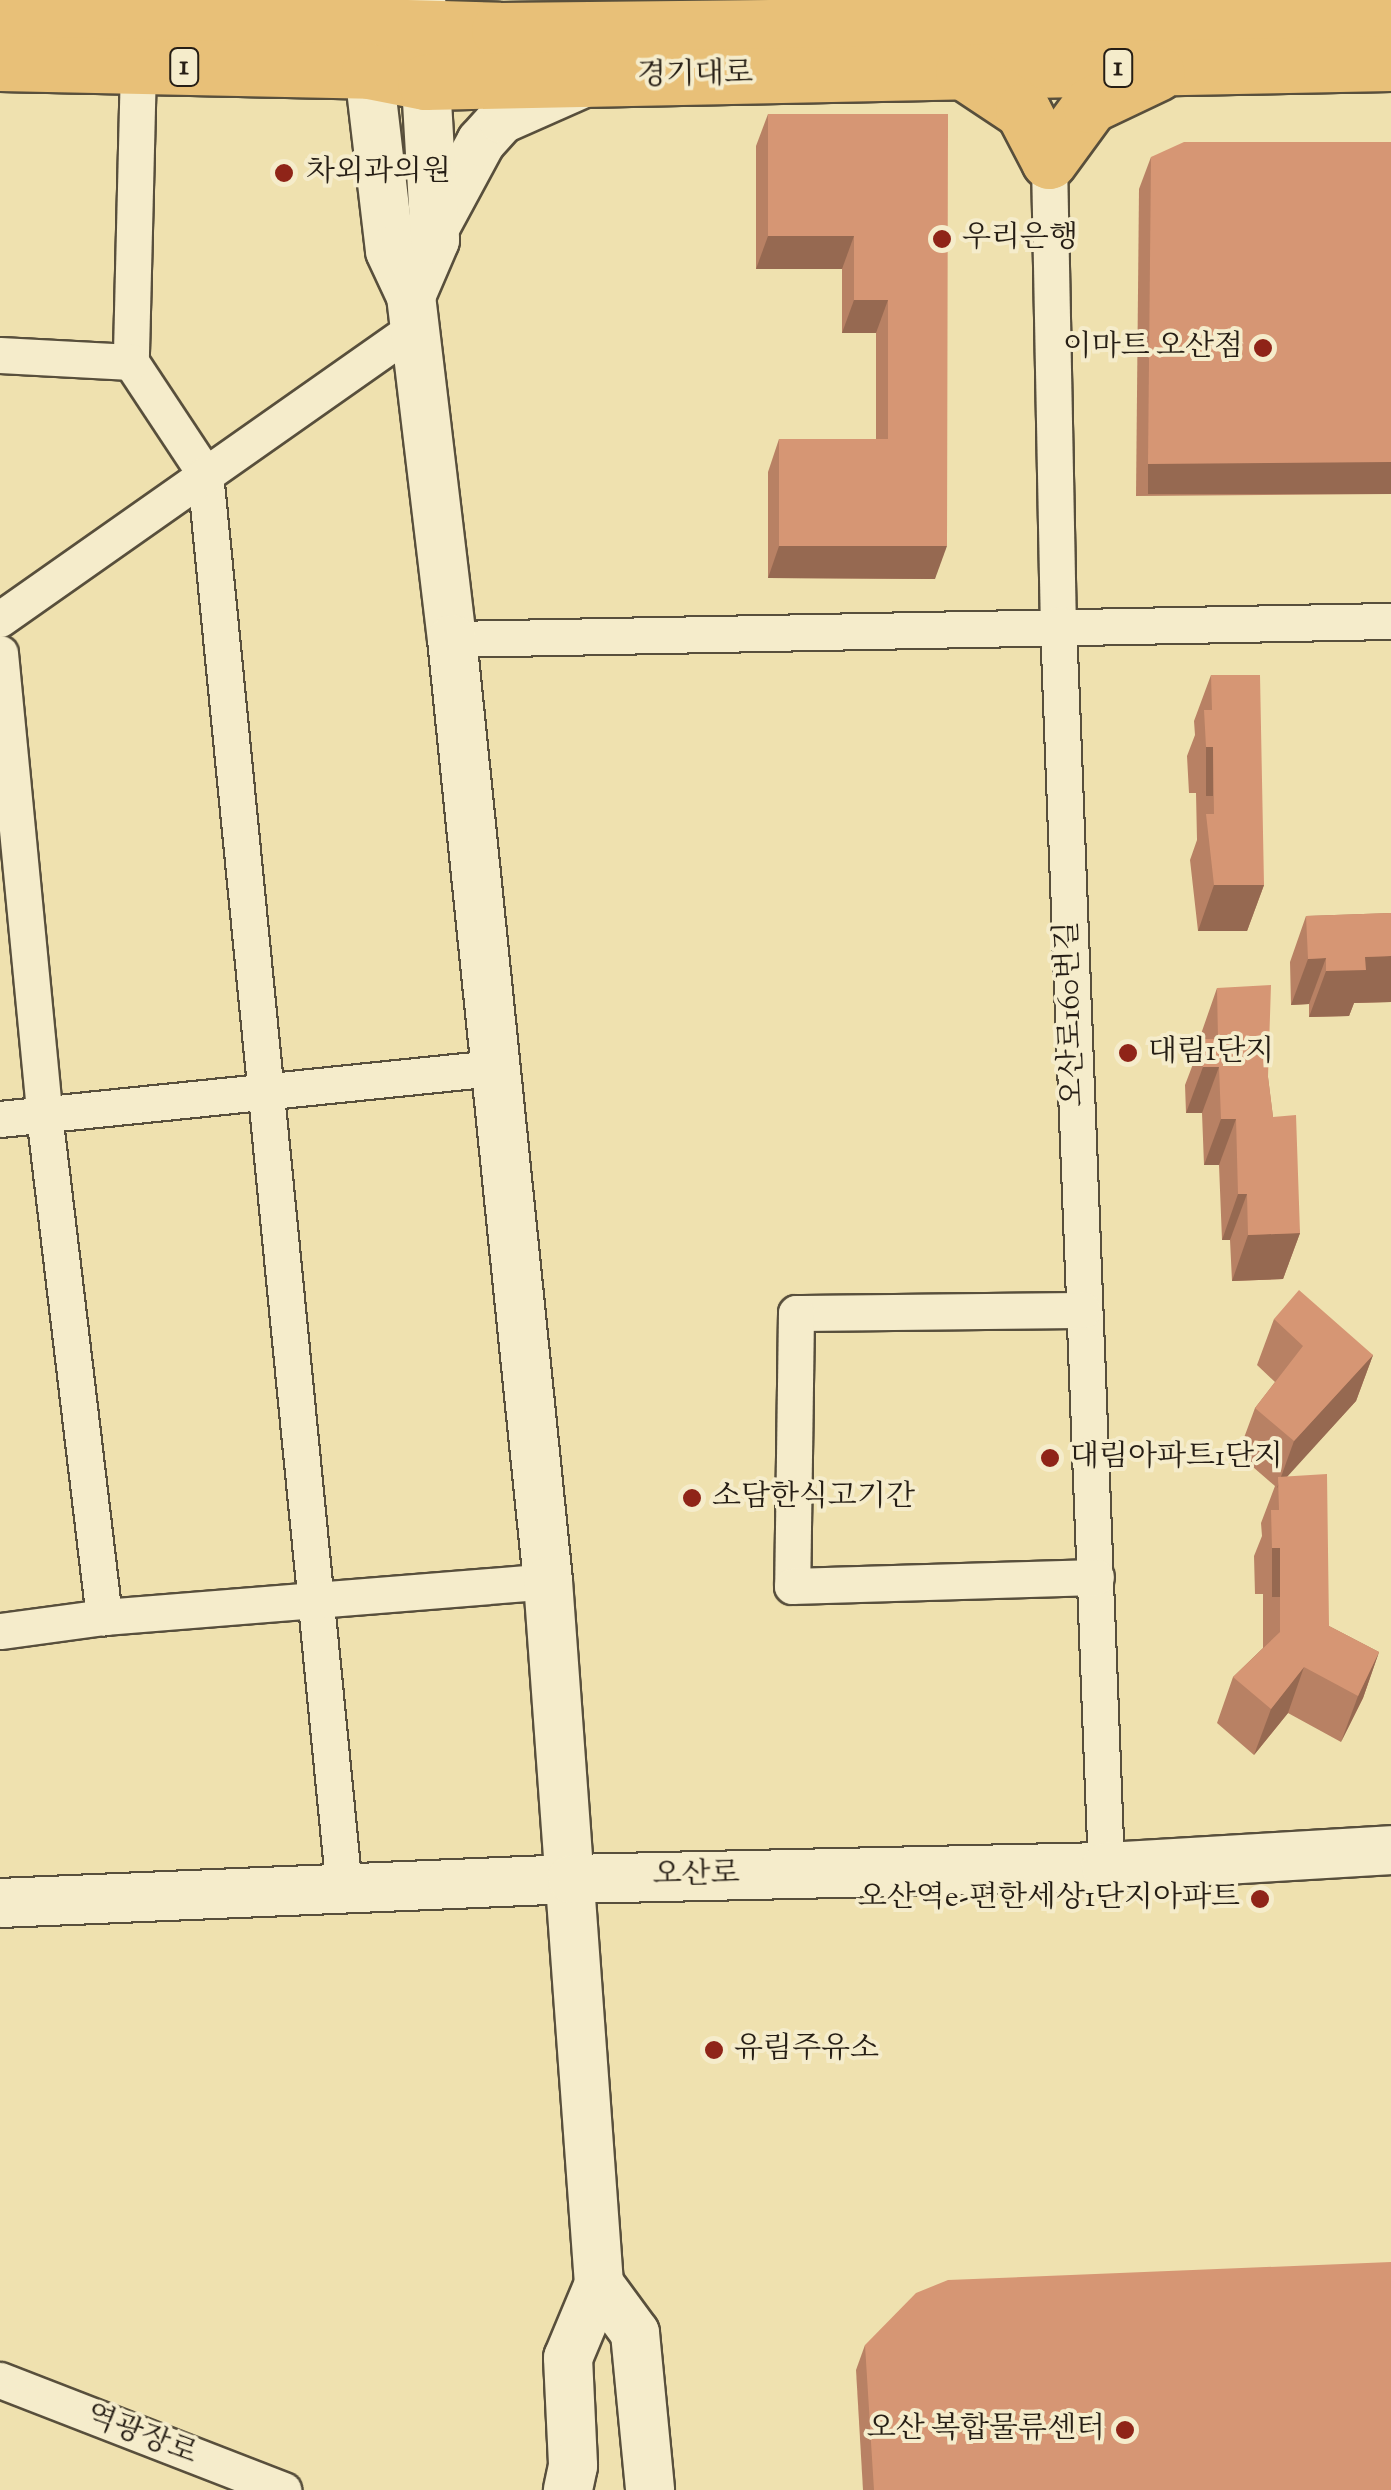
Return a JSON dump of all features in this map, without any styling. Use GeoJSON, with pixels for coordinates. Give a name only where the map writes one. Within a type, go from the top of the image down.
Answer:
{"type":"FeatureCollection","features":[{"type":"Feature","properties":{"kind":"main road","name":"경기대로"},"geometry":{"type":"LineString","coordinates":[[0,15],[365,31],[428,9],[505,30],[905,7],[1391,20]]}},
{"type":"Feature","properties":{"kind":"main road"},"geometry":{"type":"LineString","coordinates":[[844,74],[905,7]]}},
{"type":"Feature","properties":{"kind":"main road","name":"경기대로"},"geometry":{"type":"LineString","coordinates":[[0,63],[138,66],[265,29]]}},
{"type":"Feature","properties":{"kind":"main road","name":"경기대로"},"geometry":{"type":"LineString","coordinates":[[365,31],[426,82],[1391,64]]}},
{"type":"Feature","properties":{"kind":"main road"},"geometry":{"type":"LineString","coordinates":[[962,71],[1023,111],[1049,161],[1090,105],[1168,67]]}},
{"type":"Feature","properties":{"kind":"street"},"geometry":{"type":"LineString","coordinates":[[428,9],[426,82],[434,229]]}},
{"type":"Feature","properties":{"kind":"street"},"geometry":{"type":"LineString","coordinates":[[265,29],[343,103],[377,147]]}},
{"type":"Feature","properties":{"kind":"street"},"geometry":{"type":"LineString","coordinates":[[365,31],[390,251],[412,312],[452,639],[548,1581],[599,2284],[568,2358],[575,2482]]}},
{"type":"Feature","properties":{"kind":"street"},"geometry":{"type":"LineString","coordinates":[[138,66],[131,362],[205,474],[319,1600],[344,1888]]}},
{"type":"Feature","properties":{"kind":"street"},"geometry":{"type":"LineString","coordinates":[[0,619],[205,474],[412,312],[434,229],[481,142],[502,119],[598,78]]}},
{"type":"Feature","properties":{"kind":"street","name":"오산로160번길"},"geometry":{"type":"LineString","coordinates":[[1049,161],[1058,624],[1106,1867]]}},
{"type":"Feature","properties":{"kind":"street"},"geometry":{"type":"LineString","coordinates":[[0,355],[131,362]]}},
{"type":"Feature","properties":{"kind":"street"},"geometry":{"type":"LineString","coordinates":[[452,639],[1058,624],[1391,621]]}},
{"type":"Feature","properties":{"kind":"street"},"geometry":{"type":"LineString","coordinates":[[0,652],[44,1114],[104,1617]]}},
{"type":"Feature","properties":{"kind":"street"},"geometry":{"type":"LineString","coordinates":[[0,1119],[496,1068]]}},
{"type":"Feature","properties":{"kind":"street"},"geometry":{"type":"LineString","coordinates":[[1083,1310],[796,1313],[792,1586],[1096,1577]]}},
{"type":"Feature","properties":{"kind":"street"},"geometry":{"type":"LineString","coordinates":[[0,1631],[104,1617],[548,1581]]}},
{"type":"Feature","properties":{"kind":"street","name":"오산로"},"geometry":{"type":"LineString","coordinates":[[0,1903],[572,1879],[1106,1867],[1391,1850]]}},
{"type":"Feature","properties":{"kind":"street"},"geometry":{"type":"LineString","coordinates":[[599,2284],[635,2332],[650,2490]]}},
{"type":"Feature","properties":{"kind":"street","name":"역광장로"},"geometry":{"type":"LineString","coordinates":[[0,2380],[283,2490]]}},
{"type":"Feature","properties":{"kind":"building"},"geometry":{"type":"Polygon","coordinates":[[[768,114],[948,114],[947,546],[779,546],[779,439],[888,439],[888,300],[854,300],[854,236],[768,236],[768,114]]]}},
{"type":"Feature","properties":{"kind":"building","name":"이마트 오산점"},"geometry":{"type":"Polygon","coordinates":[[[1184,142],[1391,142],[1391,462],[1148,464],[1151,157],[1184,142]]]}},
{"type":"Feature","properties":{"kind":"building"},"geometry":{"type":"Polygon","coordinates":[[[1211,675],[1260,675],[1264,885],[1214,885],[1206,814],[1214,814],[1213,747],[1206,747],[1204,710],[1212,710],[1211,675]]]}},
{"type":"Feature","properties":{"kind":"building"},"geometry":{"type":"Polygon","coordinates":[[[1391,913],[1391,956],[1365,957],[1366,970],[1326,971],[1326,958],[1308,959],[1306,916],[1391,913]]]}},
{"type":"Feature","properties":{"kind":"building"},"geometry":{"type":"Polygon","coordinates":[[[1271,985],[1268,1077],[1273,1117],[1296,1115],[1300,1233],[1248,1235],[1247,1194],[1238,1194],[1236,1119],[1221,1119],[1219,1067],[1203,1067],[1202,1039],[1218,1039],[1217,988],[1271,985]]]}},
{"type":"Feature","properties":{"kind":"building"},"geometry":{"type":"Polygon","coordinates":[[[1299,1290],[1373,1355],[1294,1441],[1255,1408],[1303,1346],[1274,1319],[1299,1290]]]}},
{"type":"Feature","properties":{"kind":"building"},"geometry":{"type":"Polygon","coordinates":[[[1327,1474],[1329,1626],[1379,1652],[1358,1696],[1304,1667],[1271,1709],[1233,1677],[1280,1632],[1280,1548],[1272,1548],[1271,1510],[1279,1510],[1278,1477],[1327,1474]]]}},
{"type":"Feature","properties":{"kind":"building","name":"오산 복합물류센터"},"geometry":{"type":"Polygon","coordinates":[[[1391,2262],[1391,2490],[874,2490],[865,2345],[916,2293],[948,2280],[1391,2262]]]}},
{"type":"Feature","properties":{"kind":"place","name":"차외과의원"},"geometry":{"type":"Point","coordinates":[284,173]}},
{"type":"Feature","properties":{"kind":"place","name":"우리은행"},"geometry":{"type":"Point","coordinates":[942,239]}},
{"type":"Feature","properties":{"kind":"place","name":"이마트 오산점"},"geometry":{"type":"Point","coordinates":[1263,348]}},
{"type":"Feature","properties":{"kind":"place","name":"대림1단지"},"geometry":{"type":"Point","coordinates":[1128,1053]}},
{"type":"Feature","properties":{"kind":"place","name":"대림아파트1단지"},"geometry":{"type":"Point","coordinates":[1050,1458]}},
{"type":"Feature","properties":{"kind":"place","name":"소담한식고기간"},"geometry":{"type":"Point","coordinates":[692,1498]}},
{"type":"Feature","properties":{"kind":"place","name":"오산역e-편한세상1단지아파트"},"geometry":{"type":"Point","coordinates":[1260,1899]}},
{"type":"Feature","properties":{"kind":"place","name":"유림주유소"},"geometry":{"type":"Point","coordinates":[714,2050]}},
{"type":"Feature","properties":{"kind":"place","name":"오산 복합물류센터"},"geometry":{"type":"Point","coordinates":[1125,2430]}}]}
